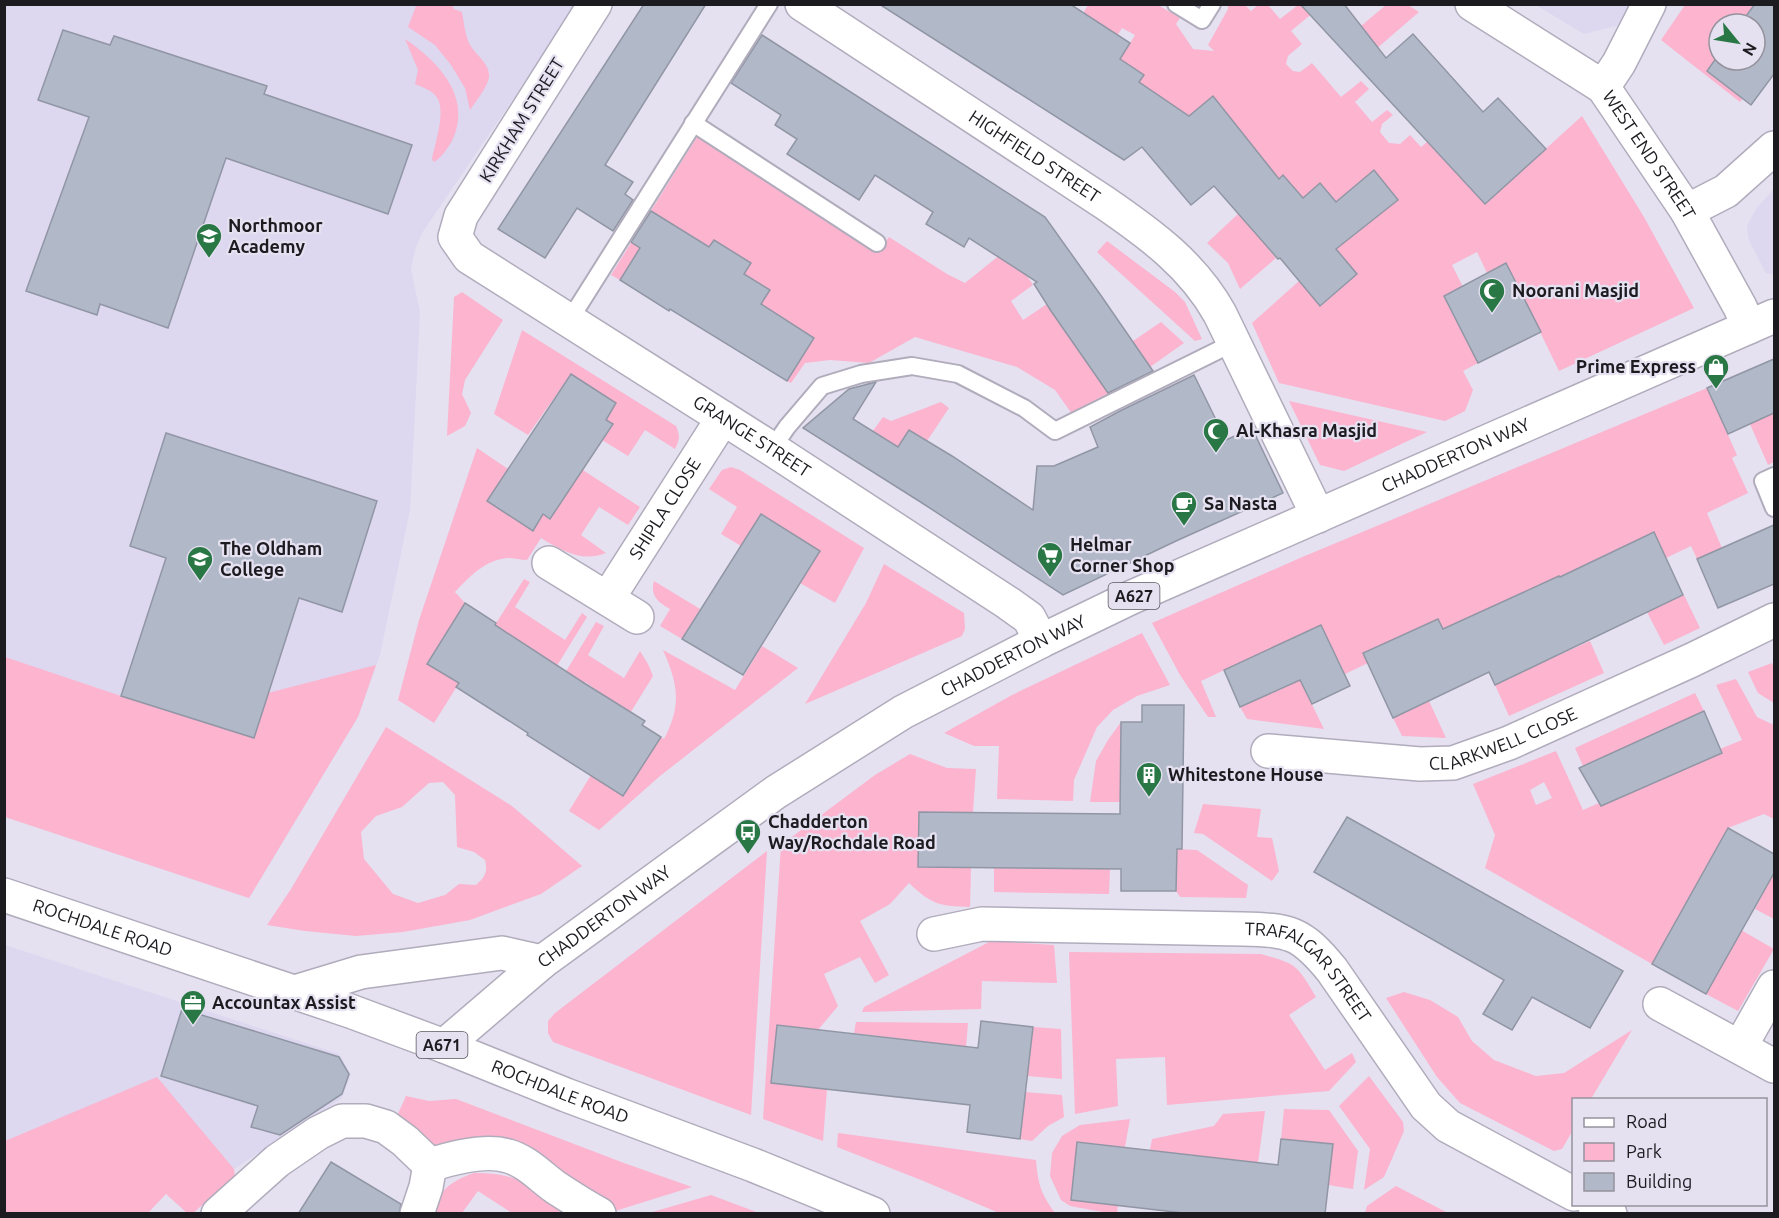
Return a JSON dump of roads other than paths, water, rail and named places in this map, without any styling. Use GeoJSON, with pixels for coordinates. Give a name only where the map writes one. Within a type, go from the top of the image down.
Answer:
{"type":"FeatureCollection","features":[{"type":"Feature","properties":{"kind":"street","name":"KIRKHAM STREET"},"geometry":{"type":"LineString","coordinates":[[455,237],[461,216],[595,4]]}},
{"type":"Feature","properties":{"kind":"street","name":"HIGHFIELD STREET"},"geometry":{"type":"LineString","coordinates":[[802,4],[1105,203],[1146,232],[1182,263],[1200,283],[1217,309],[1318,516]]}},
{"type":"Feature","properties":{"kind":"street","name":"WEST END STREET"},"geometry":{"type":"LineString","coordinates":[[1472,4],[1603,87],[1687,211],[1740,307],[1762,322]]}},
{"type":"Feature","properties":{"kind":"street"},"geometry":{"type":"LineString","coordinates":[[1603,87],[1619,63],[1649,4]]}},
{"type":"Feature","properties":{"kind":"street"},"geometry":{"type":"LineString","coordinates":[[1687,211],[1726,191],[1774,148]]}},
{"type":"Feature","properties":{"kind":"street","name":"GRANGE STREET"},"geometry":{"type":"LineString","coordinates":[[455,237],[469,257],[772,449],[1008,603],[1029,618],[1041,641]]}},
{"type":"Feature","properties":{"kind":"street","name":"CHADDERTON WAY"},"geometry":{"type":"LineString","coordinates":[[444,1046],[542,962],[776,792],[903,712],[1130,598],[1762,322]]}},
{"type":"Feature","properties":{"kind":"street","name":"SHIPLA CLOSE"},"geometry":{"type":"LineString","coordinates":[[608,598],[723,418]]}},
{"type":"Feature","properties":{"kind":"street"},"geometry":{"type":"LineString","coordinates":[[549,563],[637,617]]}},
{"type":"Feature","properties":{"kind":"street","name":"CLARKWELL CLOSE"},"geometry":{"type":"LineString","coordinates":[[1268,751],[1420,764],[1453,763],[1498,748],[1723,646],[1774,620]]}},
{"type":"Feature","properties":{"kind":"street","name":"ROCHDALE ROAD"},"geometry":{"type":"LineString","coordinates":[[4,895],[295,992],[444,1046],[566,1095],[753,1165],[873,1214]]}},
{"type":"Feature","properties":{"kind":"street","name":"TRAFALGAR STREET"},"geometry":{"type":"LineString","coordinates":[[934,934],[982,924],[1254,929],[1277,930],[1296,936],[1315,950],[1332,970],[1426,1106],[1448,1126],[1572,1193]]}},
{"type":"Feature","properties":{"kind":"street"},"geometry":{"type":"LineString","coordinates":[[295,992],[361,972],[502,953],[542,962]]}},
{"type":"Feature","properties":{"kind":"street"},"geometry":{"type":"LineString","coordinates":[[1740,1047],[1774,987]]}},
{"type":"Feature","properties":{"kind":"street"},"geometry":{"type":"LineString","coordinates":[[1660,1004],[1774,1066]]}},
{"type":"Feature","properties":{"kind":"street"},"geometry":{"type":"LineString","coordinates":[[218,1214],[277,1161],[318,1133],[342,1121],[366,1121],[386,1127],[405,1141],[430,1165]]}},
{"type":"Feature","properties":{"kind":"street"},"geometry":{"type":"LineString","coordinates":[[430,1165],[449,1159],[483,1154],[507,1155],[525,1164],[555,1187],[599,1214]]}},
{"type":"Feature","properties":{"kind":"street"},"geometry":{"type":"LineString","coordinates":[[417,1214],[430,1165]]}},
{"type":"Feature","properties":{"kind":"street"},"geometry":{"type":"LineString","coordinates":[[1597,1206],[1610,1214]]}},
{"type":"Feature","properties":{"kind":"lane"},"geometry":{"type":"LineString","coordinates":[[569,321],[769,4]]}},
{"type":"Feature","properties":{"kind":"lane"},"geometry":{"type":"LineString","coordinates":[[1176,4],[1202,20],[1212,4]]}},
{"type":"Feature","properties":{"kind":"lane"},"geometry":{"type":"LineString","coordinates":[[693,123],[878,243]]}},
{"type":"Feature","properties":{"kind":"lane"},"geometry":{"type":"LineString","coordinates":[[772,449],[787,427],[822,386],[861,374],[912,366],[958,374],[1024,408],[1055,431],[1233,343]]}},
{"type":"Feature","properties":{"kind":"lane"},"geometry":{"type":"LineString","coordinates":[[1774,476],[1763,481],[1774,508]]}},
{"type":"Feature","properties":{"kind":"place","name":"Northmoor Academy"},"geometry":{"type":"Point","coordinates":[209,259]}},
{"type":"Feature","properties":{"kind":"place","name":"Noorani Masjid"},"geometry":{"type":"Point","coordinates":[1492,314]}},
{"type":"Feature","properties":{"kind":"place","name":"Prime Express"},"geometry":{"type":"Point","coordinates":[1716,390]}},
{"type":"Feature","properties":{"kind":"place","name":"Al-Khasra Masjid"},"geometry":{"type":"Point","coordinates":[1216,454]}},
{"type":"Feature","properties":{"kind":"place","name":"Sa Nasta"},"geometry":{"type":"Point","coordinates":[1184,527]}},
{"type":"Feature","properties":{"kind":"place","name":"Helmar Corner Shop"},"geometry":{"type":"Point","coordinates":[1050,578]}},
{"type":"Feature","properties":{"kind":"place","name":"The Oldham College"},"geometry":{"type":"Point","coordinates":[200,582]}},
{"type":"Feature","properties":{"kind":"place","name":"Whitestone House"},"geometry":{"type":"Point","coordinates":[1149,798]}},
{"type":"Feature","properties":{"kind":"place","name":"Chadderton Way/Rochdale Road"},"geometry":{"type":"Point","coordinates":[748,855]}},
{"type":"Feature","properties":{"kind":"place","name":"Accountax Assist"},"geometry":{"type":"Point","coordinates":[193,1026]}}]}
